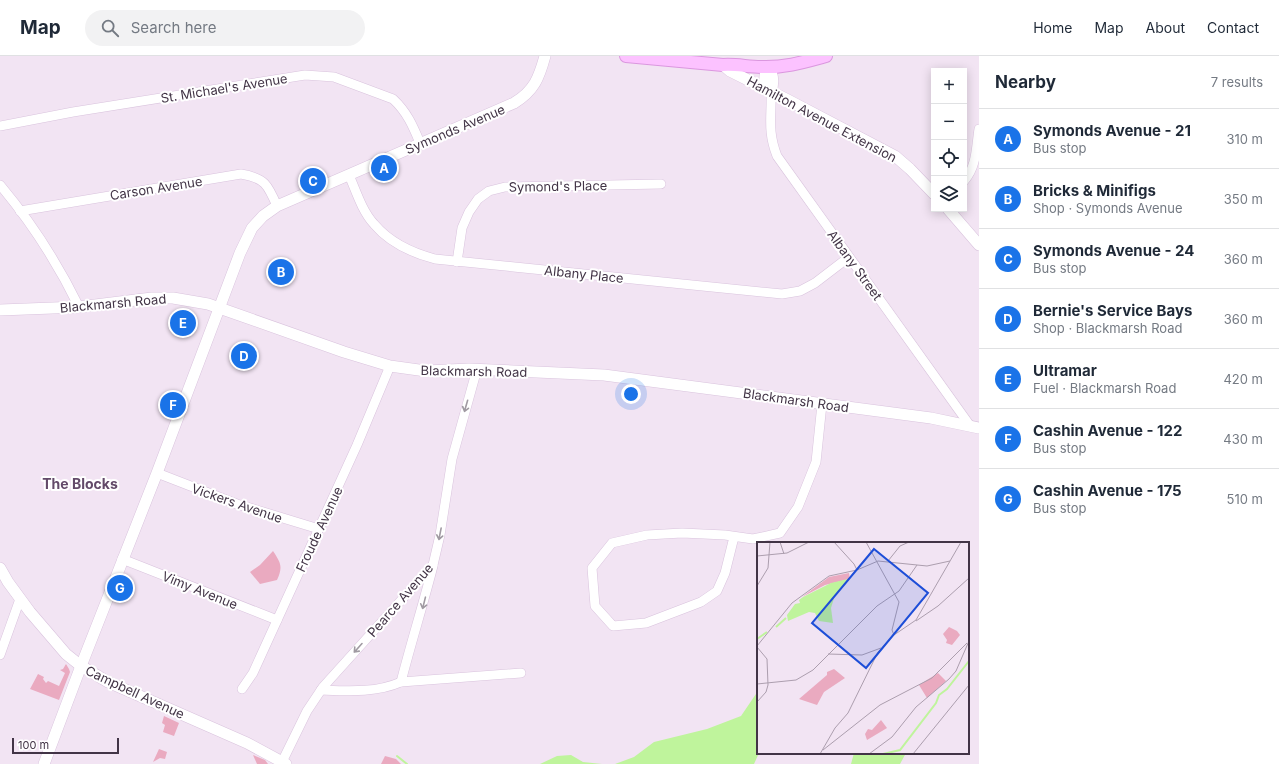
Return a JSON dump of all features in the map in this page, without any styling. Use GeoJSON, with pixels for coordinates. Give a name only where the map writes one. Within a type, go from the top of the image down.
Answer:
{"type":"FeatureCollection","features":[{"type":"Feature","properties":{"kind":"main road"},"geometry":{"type":"LineString","coordinates":[[626,56],[685,59],[723,65],[768,67],[788,66],[826,56]]}},
{"type":"Feature","properties":{"kind":"street","name":"Symonds Avenue"},"geometry":{"type":"LineString","coordinates":[[46,763],[80,666],[248,236],[263,216],[277,206],[420,143],[496,112],[522,99],[536,83],[545,56]]}},
{"type":"Feature","properties":{"kind":"street","name":"Hamilton Avenue Extension"},"geometry":{"type":"LineString","coordinates":[[723,65],[730,71],[895,156],[931,191]]}},
{"type":"Feature","properties":{"kind":"street","name":"Albany Street"},"geometry":{"type":"LineString","coordinates":[[768,67],[773,74],[770,132],[772,144],[777,156],[849,257],[975,427]]}},
{"type":"Feature","properties":{"kind":"street","name":"St. Michael's Avenue"},"geometry":{"type":"LineString","coordinates":[[0,126],[73,112],[305,75],[334,76],[393,100],[401,106],[408,116],[420,143]]}},
{"type":"Feature","properties":{"kind":"street"},"geometry":{"type":"LineString","coordinates":[[967,178],[975,161],[979,129]]}},
{"type":"Feature","properties":{"kind":"street","name":"Carson Avenue"},"geometry":{"type":"LineString","coordinates":[[20,210],[241,174],[253,176],[268,186],[277,206]]}},
{"type":"Feature","properties":{"kind":"street","name":"Albany Place"},"geometry":{"type":"LineString","coordinates":[[348,175],[366,212],[374,224],[384,234],[407,250],[435,259],[782,294],[800,291],[815,283],[849,257]]}},
{"type":"Feature","properties":{"kind":"street","name":"Symond's Place"},"geometry":{"type":"LineString","coordinates":[[457,262],[462,228],[469,212],[478,199],[489,191],[505,187],[661,184]]}},
{"type":"Feature","properties":{"kind":"street"},"geometry":{"type":"LineString","coordinates":[[0,185],[20,210],[52,259],[79,307]]}},
{"type":"Feature","properties":{"kind":"street"},"geometry":{"type":"LineString","coordinates":[[951,212],[979,245]]}},
{"type":"Feature","properties":{"kind":"street","name":"Blackmarsh Road"},"geometry":{"type":"LineString","coordinates":[[0,310],[79,307],[152,298],[182,299],[208,304],[344,352],[390,366],[426,372],[477,369],[604,375],[932,418],[975,427]]}},
{"type":"Feature","properties":{"kind":"street","name":"Froude Avenue"},"geometry":{"type":"LineString","coordinates":[[242,689],[253,673],[319,530],[390,366]]}},
{"type":"Feature","properties":{"kind":"street","name":"Pearce Avenue"},"geometry":{"type":"LineString","coordinates":[[283,763],[307,711],[321,690],[433,565],[440,535],[452,459],[477,369]]}},
{"type":"Feature","properties":{"kind":"street"},"geometry":{"type":"LineString","coordinates":[[734,536],[725,573],[717,591],[701,602],[646,622],[613,626],[595,606],[592,568],[612,543],[647,535],[682,533],[734,536],[754,540],[780,533],[798,507],[816,462],[822,404]]}},
{"type":"Feature","properties":{"kind":"street","name":"Vickers Avenue"},"geometry":{"type":"LineString","coordinates":[[156,473],[237,504],[319,530]]}},
{"type":"Feature","properties":{"kind":"street","name":"Vimy Avenue"},"geometry":{"type":"LineString","coordinates":[[122,559],[277,620]]}},
{"type":"Feature","properties":{"kind":"street"},"geometry":{"type":"LineString","coordinates":[[401,682],[433,565]]}},
{"type":"Feature","properties":{"kind":"street","name":"Campbell Avenue"},"geometry":{"type":"LineString","coordinates":[[0,568],[4,583],[20,599],[66,654],[80,666],[108,682],[247,743],[283,763]]}},
{"type":"Feature","properties":{"kind":"street"},"geometry":{"type":"LineString","coordinates":[[0,655],[20,599]]}},
{"type":"Feature","properties":{"kind":"street"},"geometry":{"type":"LineString","coordinates":[[321,690],[364,691],[394,685],[401,682],[521,673]]}},
{"type":"Feature","properties":{"kind":"shaded area"},"geometry":{"type":"Polygon","coordinates":[[[273,551],[280,565],[279,576],[277,580],[260,584],[250,572],[260,565],[273,551]]]}},
{"type":"Feature","properties":{"kind":"shaded area"},"geometry":{"type":"Polygon","coordinates":[[[66,664],[70,672],[59,700],[30,689],[38,674],[44,677],[43,679],[46,683],[48,681],[59,686],[65,673],[60,670],[63,669],[66,664]]]}},
{"type":"Feature","properties":{"kind":"shaded area"},"geometry":{"type":"Polygon","coordinates":[[[757,692],[757,754],[759,754],[754,764],[615,764],[634,757],[654,742],[707,729],[741,716],[757,692]]]}},
{"type":"Feature","properties":{"kind":"shaded area"},"geometry":{"type":"Polygon","coordinates":[[[164,716],[179,723],[174,736],[163,732],[165,725],[162,723],[164,716]]]}},
{"type":"Feature","properties":{"kind":"shaded area"},"geometry":{"type":"Polygon","coordinates":[[[159,749],[167,752],[165,759],[160,758],[153,762],[159,749]]]}},
{"type":"Feature","properties":{"kind":"shaded area"},"geometry":{"type":"Polygon","coordinates":[[[854,754],[905,754],[900,764],[851,764],[854,754]]]}},
{"type":"Feature","properties":{"kind":"shaded area"},"geometry":{"type":"Polygon","coordinates":[[[253,755],[265,760],[268,764],[257,764],[253,755]]]}},
{"type":"Feature","properties":{"kind":"shaded area"},"geometry":{"type":"Polygon","coordinates":[[[571,755],[583,762],[602,764],[540,764],[557,756],[571,755]]]}},
{"type":"Feature","properties":{"kind":"shaded area"},"geometry":{"type":"Polygon","coordinates":[[[385,756],[396,759],[401,764],[381,764],[385,756]]]}},
{"type":"Feature","properties":{"kind":"waterway"},"geometry":{"type":"LineString","coordinates":[[397,756],[407,764]]}},
{"type":"Feature","properties":{"kind":"place","name":"Symonds Avenue - 21"},"geometry":{"type":"Point","coordinates":[384,168]}},
{"type":"Feature","properties":{"kind":"place","name":"Symonds Avenue - 24"},"geometry":{"type":"Point","coordinates":[313,181]}},
{"type":"Feature","properties":{"kind":"place","name":"Bricks & Minifigs"},"geometry":{"type":"Point","coordinates":[281,272]}},
{"type":"Feature","properties":{"kind":"place","name":"Ultramar"},"geometry":{"type":"Point","coordinates":[183,323]}},
{"type":"Feature","properties":{"kind":"place","name":"Bernie's Service Bays"},"geometry":{"type":"Point","coordinates":[244,356]}},
{"type":"Feature","properties":{"kind":"place","name":"Cashin Avenue - 122"},"geometry":{"type":"Point","coordinates":[173,405]}},
{"type":"Feature","properties":{"kind":"place","name":"Cashin Avenue - 175"},"geometry":{"type":"Point","coordinates":[120,588]}},
{"type":"Feature","properties":{"kind":"district","name":"The Blocks"},"geometry":{"type":"Point","coordinates":[80,483]}}]}
